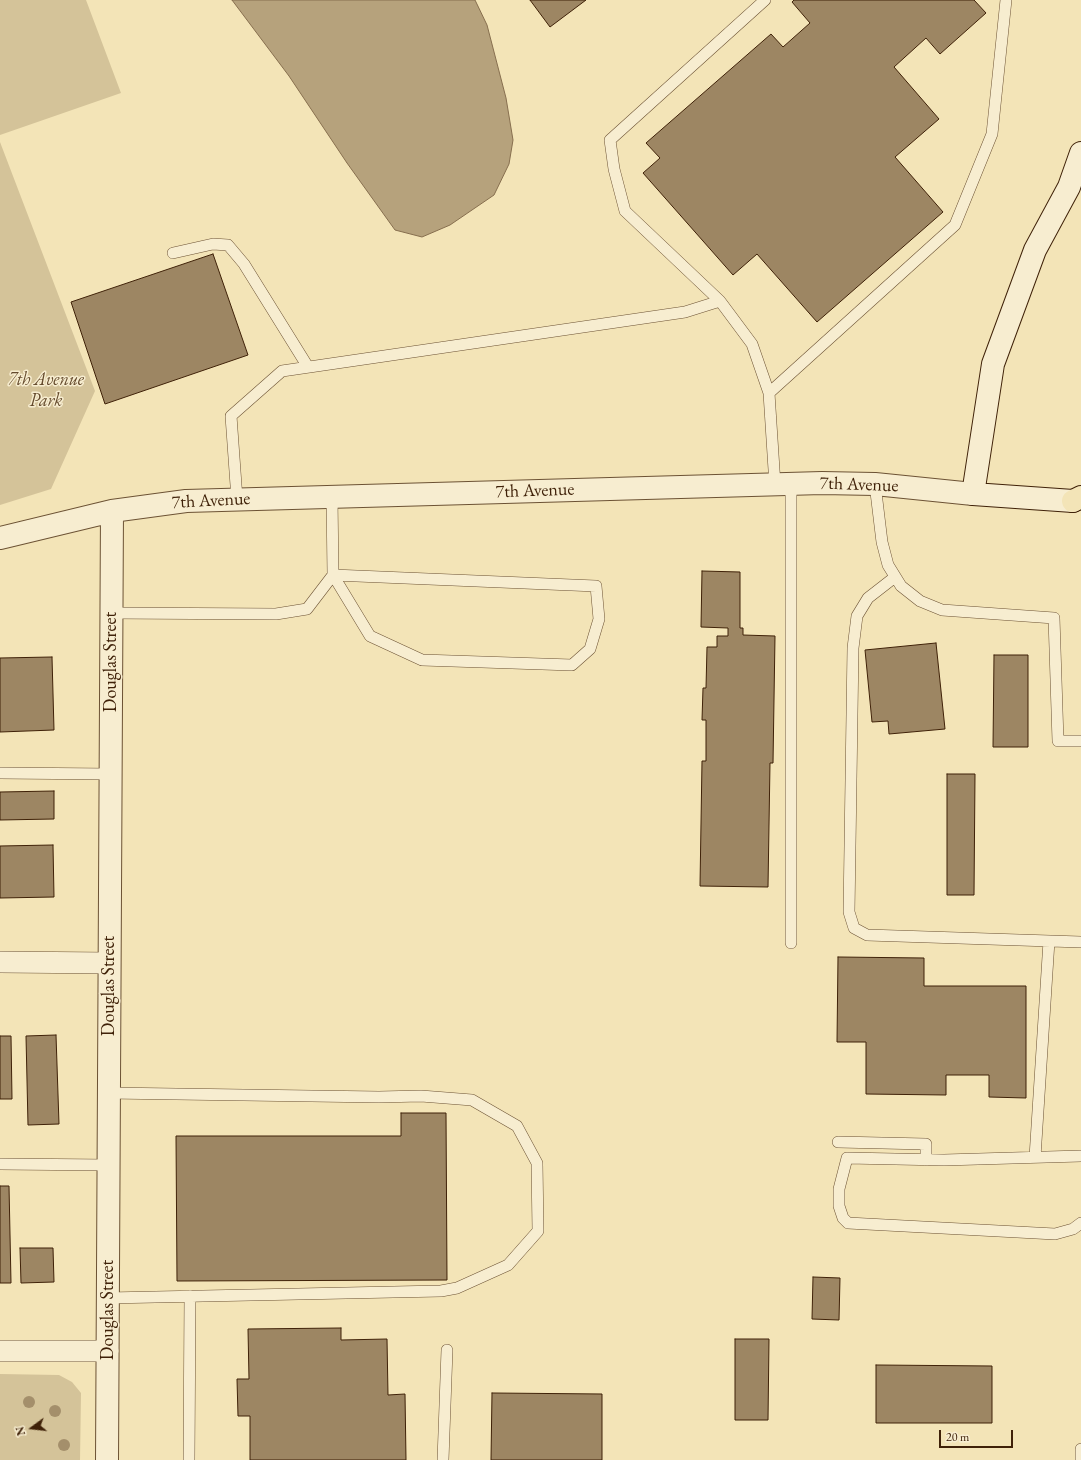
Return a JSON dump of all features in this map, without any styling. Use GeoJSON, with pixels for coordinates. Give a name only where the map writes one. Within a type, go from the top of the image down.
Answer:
{"type":"FeatureCollection","features":[{"type":"Feature","properties":{"kind":"street"},"geometry":{"type":"LineString","coordinates":[[973,494],[993,364],[1035,250],[1069,187],[1081,152]]}},
{"type":"Feature","properties":{"kind":"street","name":"7th Avenue"},"geometry":{"type":"LineString","coordinates":[[0,538],[112,511],[186,501],[237,499],[783,484],[875,484],[973,494],[1078,501]]}},
{"type":"Feature","properties":{"kind":"street","name":"Douglas Street"},"geometry":{"type":"LineString","coordinates":[[107,1460],[112,511]]}},
{"type":"Feature","properties":{"kind":"street"},"geometry":{"type":"LineString","coordinates":[[0,962],[109,962]]}},
{"type":"Feature","properties":{"kind":"street"},"geometry":{"type":"LineString","coordinates":[[0,1351],[108,1352]]}},
{"type":"Feature","properties":{"kind":"lane"},"geometry":{"type":"LineString","coordinates":[[765,0],[610,140],[614,169],[626,211],[720,301],[752,344],[769,393],[783,484],[791,943]]}},
{"type":"Feature","properties":{"kind":"lane"},"geometry":{"type":"LineString","coordinates":[[769,393],[955,225],[992,134],[1006,0]]}},
{"type":"Feature","properties":{"kind":"lane"},"geometry":{"type":"LineString","coordinates":[[172,253],[213,244],[228,245],[244,264],[308,367]]}},
{"type":"Feature","properties":{"kind":"lane"},"geometry":{"type":"LineString","coordinates":[[237,499],[231,416],[282,371],[684,312],[720,301]]}},
{"type":"Feature","properties":{"kind":"lane"},"geometry":{"type":"LineString","coordinates":[[875,484],[882,542],[888,566],[901,586],[920,601],[942,610],[1054,618],[1058,741],[1081,741]]}},
{"type":"Feature","properties":{"kind":"lane"},"geometry":{"type":"LineString","coordinates":[[332,496],[333,575],[370,636],[422,660],[572,665],[590,649],[599,619],[596,586],[333,575]]}},
{"type":"Feature","properties":{"kind":"lane"},"geometry":{"type":"LineString","coordinates":[[111,613],[276,614],[307,609],[333,575]]}},
{"type":"Feature","properties":{"kind":"lane"},"geometry":{"type":"LineString","coordinates":[[896,577],[868,598],[857,616],[853,648],[849,912],[854,928],[867,935],[1081,942]]}},
{"type":"Feature","properties":{"kind":"lane"},"geometry":{"type":"LineString","coordinates":[[0,773],[110,774]]}},
{"type":"Feature","properties":{"kind":"lane"},"geometry":{"type":"LineString","coordinates":[[1035,1157],[1049,941]]}},
{"type":"Feature","properties":{"kind":"lane"},"geometry":{"type":"LineString","coordinates":[[108,1298],[441,1291],[457,1288],[508,1265],[538,1231],[537,1163],[518,1126],[472,1100],[421,1096],[379,1097],[109,1093]]}},
{"type":"Feature","properties":{"kind":"lane"},"geometry":{"type":"LineString","coordinates":[[838,1142],[926,1144],[926,1160]]}},
{"type":"Feature","properties":{"kind":"lane"},"geometry":{"type":"LineString","coordinates":[[1081,1156],[926,1160],[847,1158],[839,1189],[839,1206],[843,1218],[848,1223],[1054,1234],[1074,1229],[1081,1223]]}},
{"type":"Feature","properties":{"kind":"lane"},"geometry":{"type":"LineString","coordinates":[[0,1164],[108,1165]]}},
{"type":"Feature","properties":{"kind":"lane"},"geometry":{"type":"LineString","coordinates":[[189,1460],[190,1296]]}},
{"type":"Feature","properties":{"kind":"lane"},"geometry":{"type":"LineString","coordinates":[[443,1460],[447,1350]]}},
{"type":"Feature","properties":{"kind":"lane"},"geometry":{"type":"LineString","coordinates":[[1081,1449],[1081,1460]]}},
{"type":"Feature","properties":{"kind":"green space"},"geometry":{"type":"Polygon","coordinates":[[[0,0],[86,0],[121,93],[0,135],[0,0]]]}},
{"type":"Feature","properties":{"kind":"green space","name":"7th Avenue Park"},"geometry":{"type":"Polygon","coordinates":[[[0,142],[95,391],[51,489],[0,505],[0,142]]]}},
{"type":"Feature","properties":{"kind":"green space"},"geometry":{"type":"Polygon","coordinates":[[[0,1374],[59,1375],[72,1382],[81,1393],[80,1460],[0,1460],[0,1374]]]}},
{"type":"Feature","properties":{"kind":"shaded area"},"geometry":{"type":"Polygon","coordinates":[[[232,0],[475,0],[487,25],[506,98],[513,140],[509,164],[494,195],[450,225],[422,237],[395,230],[347,163],[289,76],[232,0]]]}},
{"type":"Feature","properties":{"kind":"building"},"geometry":{"type":"Polygon","coordinates":[[[530,0],[586,0],[550,27],[530,0]]]}},
{"type":"Feature","properties":{"kind":"building"},"geometry":{"type":"Polygon","coordinates":[[[794,0],[974,0],[986,13],[940,54],[926,38],[894,67],[939,119],[895,157],[943,212],[817,322],[757,254],[733,275],[643,173],[660,158],[646,143],[771,34],[783,47],[810,23],[792,2],[794,0]]]}},
{"type":"Feature","properties":{"kind":"building"},"geometry":{"type":"Polygon","coordinates":[[[213,254],[248,355],[105,404],[71,302],[213,254]]]}},
{"type":"Feature","properties":{"kind":"building"},"geometry":{"type":"Polygon","coordinates":[[[702,571],[740,572],[740,628],[743,628],[743,635],[775,636],[773,763],[770,763],[768,887],[700,886],[702,761],[706,761],[706,720],[702,720],[703,688],[706,688],[707,647],[717,647],[717,636],[728,636],[728,628],[701,627],[702,571]]]}},
{"type":"Feature","properties":{"kind":"building"},"geometry":{"type":"Polygon","coordinates":[[[936,643],[945,729],[889,734],[888,721],[872,722],[865,650],[936,643]]]}},
{"type":"Feature","properties":{"kind":"building"},"geometry":{"type":"Polygon","coordinates":[[[994,655],[1028,655],[1028,747],[993,747],[994,655]]]}},
{"type":"Feature","properties":{"kind":"building"},"geometry":{"type":"Polygon","coordinates":[[[52,657],[54,730],[0,732],[0,658],[52,657]]]}},
{"type":"Feature","properties":{"kind":"building"},"geometry":{"type":"Polygon","coordinates":[[[947,774],[975,774],[974,895],[947,895],[947,774]]]}},
{"type":"Feature","properties":{"kind":"building"},"geometry":{"type":"Polygon","coordinates":[[[54,791],[54,819],[0,820],[0,792],[54,791]]]}},
{"type":"Feature","properties":{"kind":"building"},"geometry":{"type":"Polygon","coordinates":[[[53,845],[54,897],[0,898],[0,846],[53,845]]]}},
{"type":"Feature","properties":{"kind":"building"},"geometry":{"type":"Polygon","coordinates":[[[838,957],[924,958],[924,986],[1026,986],[1026,1098],[989,1097],[989,1075],[946,1075],[946,1095],[866,1094],[866,1042],[837,1042],[838,957]]]}},
{"type":"Feature","properties":{"kind":"building"},"geometry":{"type":"Polygon","coordinates":[[[56,1035],[59,1124],[28,1125],[26,1036],[56,1035]]]}},
{"type":"Feature","properties":{"kind":"building"},"geometry":{"type":"Polygon","coordinates":[[[0,1036],[11,1036],[12,1099],[0,1099],[0,1036]]]}},
{"type":"Feature","properties":{"kind":"building"},"geometry":{"type":"Polygon","coordinates":[[[401,1113],[446,1113],[447,1280],[177,1281],[176,1136],[401,1136],[401,1113]]]}},
{"type":"Feature","properties":{"kind":"building"},"geometry":{"type":"Polygon","coordinates":[[[0,1186],[9,1186],[11,1283],[0,1283],[0,1186]]]}},
{"type":"Feature","properties":{"kind":"building"},"geometry":{"type":"Polygon","coordinates":[[[20,1248],[53,1248],[54,1282],[21,1283],[20,1248]]]}},
{"type":"Feature","properties":{"kind":"building"},"geometry":{"type":"Polygon","coordinates":[[[813,1277],[840,1278],[839,1320],[812,1319],[813,1277]]]}},
{"type":"Feature","properties":{"kind":"building"},"geometry":{"type":"Polygon","coordinates":[[[341,1328],[341,1340],[387,1339],[388,1395],[405,1394],[406,1460],[250,1460],[250,1416],[238,1416],[237,1379],[249,1379],[248,1329],[341,1328]]]}},
{"type":"Feature","properties":{"kind":"building"},"geometry":{"type":"Polygon","coordinates":[[[735,1339],[769,1339],[768,1420],[735,1420],[735,1339]]]}},
{"type":"Feature","properties":{"kind":"building"},"geometry":{"type":"Polygon","coordinates":[[[876,1365],[992,1366],[992,1423],[876,1423],[876,1365]]]}},
{"type":"Feature","properties":{"kind":"building"},"geometry":{"type":"Polygon","coordinates":[[[492,1393],[602,1394],[602,1460],[491,1460],[492,1393]]]}}]}
